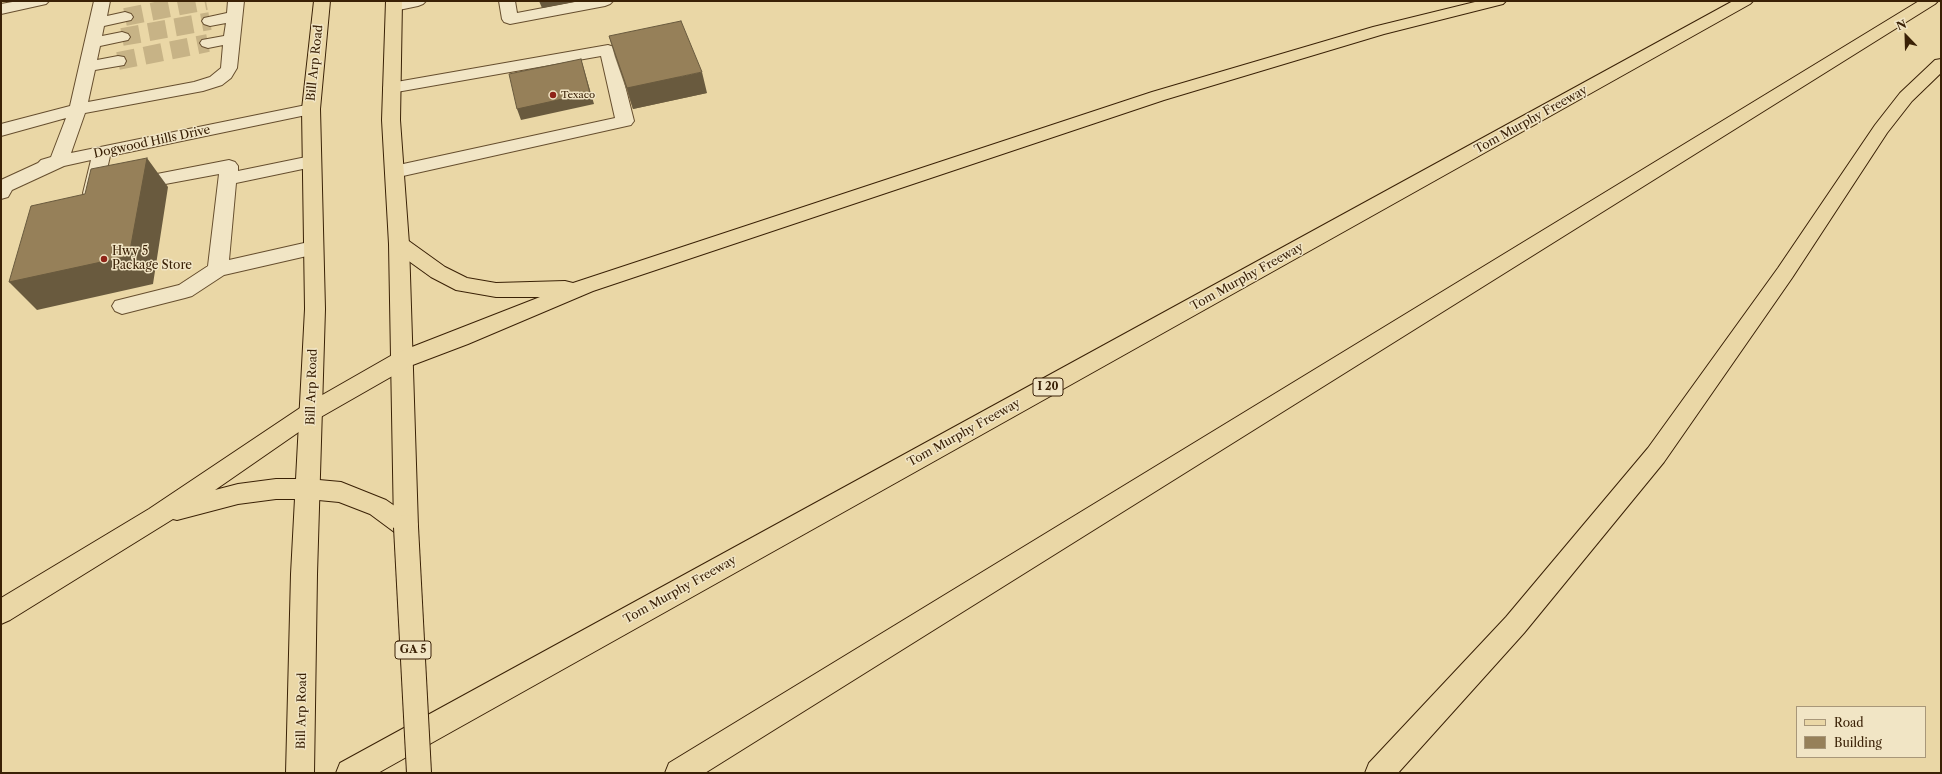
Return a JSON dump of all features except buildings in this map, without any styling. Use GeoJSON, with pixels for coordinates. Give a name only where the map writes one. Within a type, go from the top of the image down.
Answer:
{"type":"FeatureCollection","features":[{"type":"Feature","properties":{"kind":"main road","name":"Bill Arp Road"},"geometry":{"type":"LineString","coordinates":[[300,773],[304,574],[314,309],[311,109],[322,1]]}},
{"type":"Feature","properties":{"kind":"main road"},"geometry":{"type":"LineString","coordinates":[[1,612],[158,516],[311,412],[402,360],[461,338],[586,286],[1196,84],[1380,30],[1498,1]]}},
{"type":"Feature","properties":{"kind":"main road","name":"Tom Murphy Freeway"},"geometry":{"type":"LineString","coordinates":[[350,773],[1745,1]]}},
{"type":"Feature","properties":{"kind":"main road"},"geometry":{"type":"LineString","coordinates":[[679,773],[1930,1]]}},
{"type":"Feature","properties":{"kind":"main road","name":"GA 5"},"geometry":{"type":"LineString","coordinates":[[394,3],[392,88],[394,172],[399,244],[406,527],[419,773]]}},
{"type":"Feature","properties":{"kind":"main road"},"geometry":{"type":"LineString","coordinates":[[1379,773],[1515,625],[1656,455],[1785,273],[1881,129],[1906,97],[1941,64]]}},
{"type":"Feature","properties":{"kind":"main road"},"geometry":{"type":"LineString","coordinates":[[399,244],[438,272],[463,285],[496,290],[586,286]]}},
{"type":"Feature","properties":{"kind":"main road"},"geometry":{"type":"LineString","coordinates":[[158,516],[238,494],[276,489],[308,489],[341,492],[378,507],[406,527]]}},
{"type":"Feature","properties":{"kind":"street"},"geometry":{"type":"LineString","coordinates":[[1,8],[41,1]]}},
{"type":"Feature","properties":{"kind":"street"},"geometry":{"type":"LineString","coordinates":[[1,174],[59,161],[78,109],[102,1]]}},
{"type":"Feature","properties":{"kind":"street"},"geometry":{"type":"LineString","coordinates":[[394,3],[418,1]]}},
{"type":"Feature","properties":{"kind":"street"},"geometry":{"type":"LineString","coordinates":[[507,1],[510,19],[605,1]]}},
{"type":"Feature","properties":{"kind":"street"},"geometry":{"type":"LineString","coordinates":[[210,21],[236,9]]}},
{"type":"Feature","properties":{"kind":"street"},"geometry":{"type":"LineString","coordinates":[[1,130],[78,109],[197,87],[216,81],[225,74],[229,68],[236,9]]}},
{"type":"Feature","properties":{"kind":"street"},"geometry":{"type":"LineString","coordinates":[[97,23],[125,17]]}},
{"type":"Feature","properties":{"kind":"street"},"geometry":{"type":"LineString","coordinates":[[93,43],[122,37]]}},
{"type":"Feature","properties":{"kind":"street"},"geometry":{"type":"LineString","coordinates":[[208,43],[233,39]]}},
{"type":"Feature","properties":{"kind":"street"},"geometry":{"type":"LineString","coordinates":[[392,88],[608,50],[625,121],[394,172]]}},
{"type":"Feature","properties":{"kind":"street"},"geometry":{"type":"LineString","coordinates":[[88,67],[118,61]]}},
{"type":"Feature","properties":{"kind":"street","name":"Dogwood Hills Drive"},"geometry":{"type":"LineString","coordinates":[[1,193],[4,186],[59,161],[311,109]]}},
{"type":"Feature","properties":{"kind":"street"},"geometry":{"type":"LineString","coordinates":[[102,152],[92,193],[229,166],[218,269]]}},
{"type":"Feature","properties":{"kind":"street"},"geometry":{"type":"LineString","coordinates":[[227,179],[311,162]]}},
{"type":"Feature","properties":{"kind":"street"},"geometry":{"type":"LineString","coordinates":[[122,306],[185,292],[218,269],[313,248]]}},
{"type":"Feature","properties":{"kind":"tunnel"},"geometry":{"type":"LineString","coordinates":[[125,17],[206,1]]}},
{"type":"Feature","properties":{"kind":"tunnel"},"geometry":{"type":"LineString","coordinates":[[122,37],[210,21]]}},
{"type":"Feature","properties":{"kind":"tunnel"},"geometry":{"type":"LineString","coordinates":[[118,61],[208,43]]}},
{"type":"Feature","properties":{"kind":"place","name":"Texaco"},"geometry":{"type":"Point","coordinates":[553,95]}},
{"type":"Feature","properties":{"kind":"place","name":"Hwy 5 Package Store"},"geometry":{"type":"Point","coordinates":[104,259]}}]}
